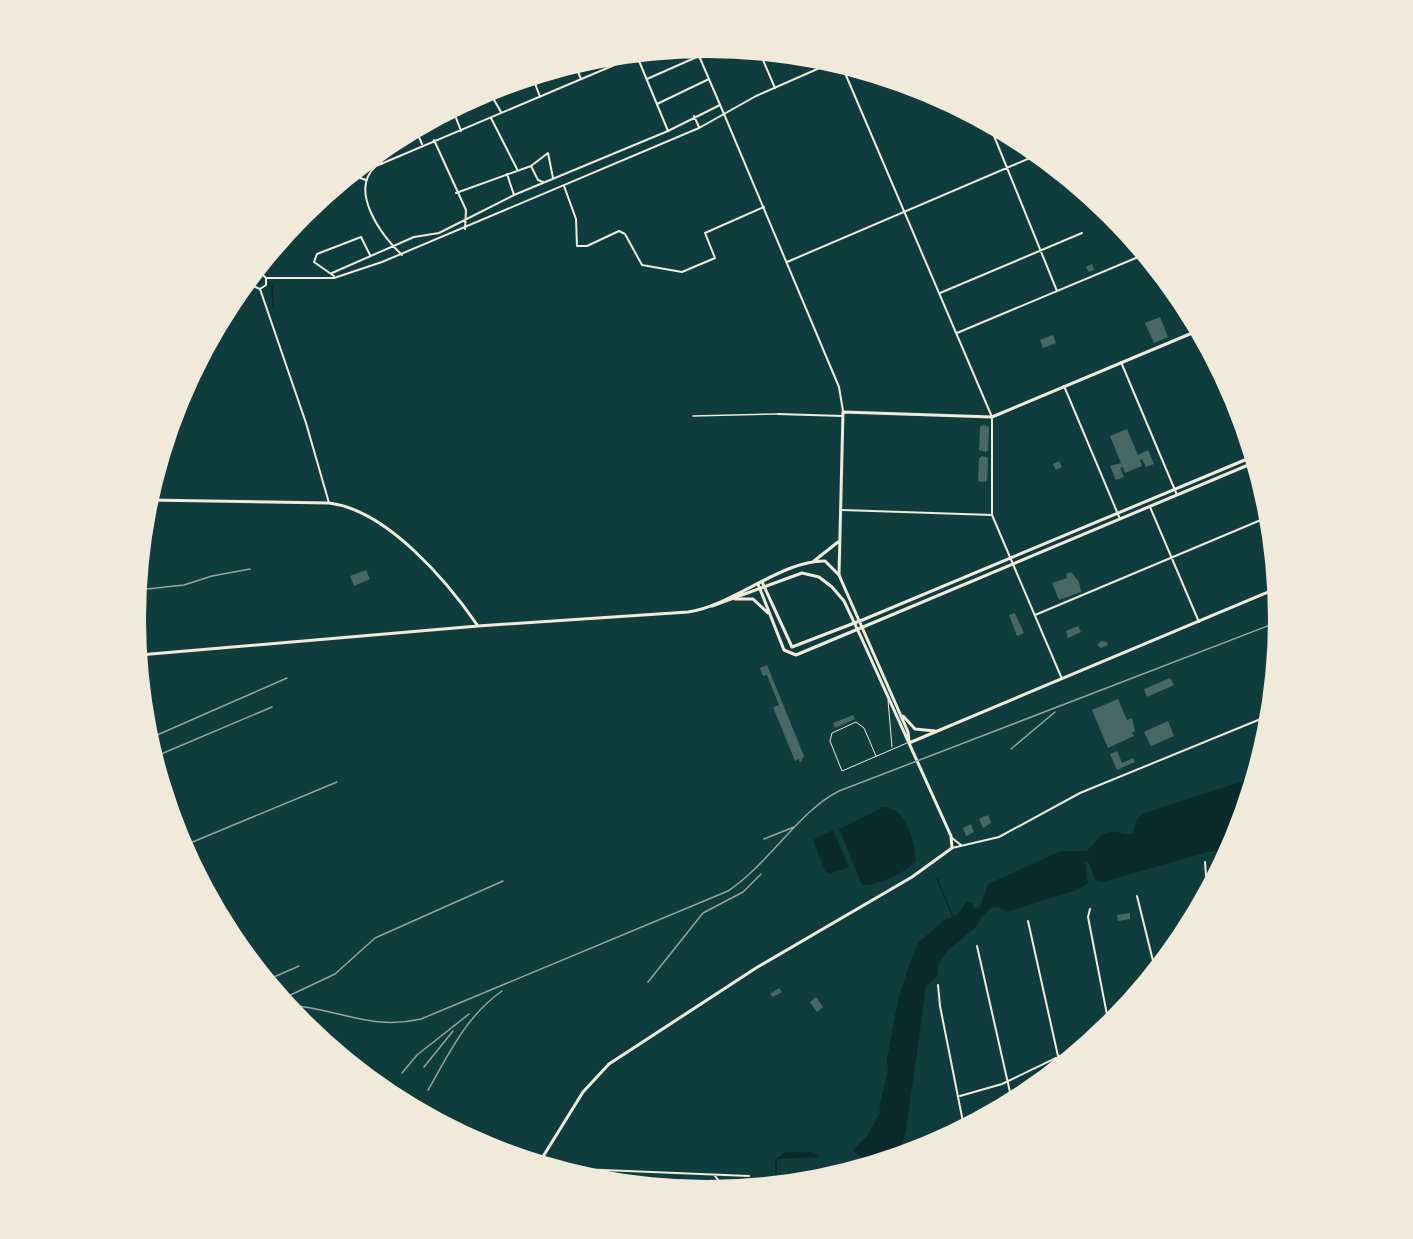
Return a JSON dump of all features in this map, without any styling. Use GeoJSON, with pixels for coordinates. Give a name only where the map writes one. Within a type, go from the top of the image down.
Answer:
{"type":"FeatureCollection","features":[{"type":"Feature","properties":{"kind":"main road"},"geometry":{"type":"LineString","coordinates":[[839,575],[843,414],[992,417],[1189,334]]}},
{"type":"Feature","properties":{"kind":"main road"},"geometry":{"type":"LineString","coordinates":[[760,583],[792,647],[860,621],[1244,460]]}},
{"type":"Feature","properties":{"kind":"main road"},"geometry":{"type":"LineString","coordinates":[[762,588],[769,615],[784,650],[796,655],[1246,466]]}},
{"type":"Feature","properties":{"kind":"main road"},"geometry":{"type":"LineString","coordinates":[[158,500],[329,503],[356,509],[380,524],[442,578],[478,627]]}},
{"type":"Feature","properties":{"kind":"main road"},"geometry":{"type":"LineString","coordinates":[[711,606],[814,561],[840,540]]}},
{"type":"Feature","properties":{"kind":"main road"},"geometry":{"type":"LineString","coordinates":[[814,561],[825,561],[839,575],[899,712],[909,743]]}},
{"type":"Feature","properties":{"kind":"main road"},"geometry":{"type":"LineString","coordinates":[[147,655],[478,627],[688,612],[735,599],[802,573],[819,577],[838,593],[861,637],[951,836],[952,848],[912,877],[756,968],[609,1064],[587,1087],[543,1156]]}},
{"type":"Feature","properties":{"kind":"main road"},"geometry":{"type":"LineString","coordinates":[[909,743],[1267,593]]}},
{"type":"Feature","properties":{"kind":"main road"},"geometry":{"type":"LineString","coordinates":[[735,599],[753,599],[769,615]]}},
{"type":"Feature","properties":{"kind":"main road"},"geometry":{"type":"LineString","coordinates":[[899,712],[915,729],[937,731]]}},
{"type":"Feature","properties":{"kind":"street"},"geometry":{"type":"LineString","coordinates":[[693,416],[843,414],[842,394],[700,58]]}},
{"type":"Feature","properties":{"kind":"street"},"geometry":{"type":"LineString","coordinates":[[647,79],[693,59]]}},
{"type":"Feature","properties":{"kind":"street"},"geometry":{"type":"LineString","coordinates":[[640,62],[668,131]]}},
{"type":"Feature","properties":{"kind":"street"},"geometry":{"type":"LineString","coordinates":[[764,62],[775,87]]}},
{"type":"Feature","properties":{"kind":"street"},"geometry":{"type":"LineString","coordinates":[[372,169],[433,139],[461,131],[611,67]]}},
{"type":"Feature","properties":{"kind":"street"},"geometry":{"type":"LineString","coordinates":[[263,275],[266,278],[334,279],[402,255],[699,128],[775,87],[817,69]]}},
{"type":"Feature","properties":{"kind":"street"},"geometry":{"type":"LineString","coordinates":[[578,74],[581,80]]}},
{"type":"Feature","properties":{"kind":"street"},"geometry":{"type":"LineString","coordinates":[[847,77],[992,417],[992,514],[1062,679]]}},
{"type":"Feature","properties":{"kind":"street"},"geometry":{"type":"LineString","coordinates":[[656,104],[709,79]]}},
{"type":"Feature","properties":{"kind":"street"},"geometry":{"type":"LineString","coordinates":[[536,85],[540,97]]}},
{"type":"Feature","properties":{"kind":"street"},"geometry":{"type":"LineString","coordinates":[[494,100],[501,113]]}},
{"type":"Feature","properties":{"kind":"street"},"geometry":{"type":"LineString","coordinates":[[369,255],[360,237],[321,251],[314,257],[314,262],[333,275],[369,255],[414,237],[447,230],[467,217],[514,195],[668,131],[720,105]]}},
{"type":"Feature","properties":{"kind":"street"},"geometry":{"type":"LineString","coordinates":[[694,116],[699,128]]}},
{"type":"Feature","properties":{"kind":"street"},"geometry":{"type":"LineString","coordinates":[[456,117],[461,131]]}},
{"type":"Feature","properties":{"kind":"street"},"geometry":{"type":"LineString","coordinates":[[490,118],[518,170]]}},
{"type":"Feature","properties":{"kind":"street"},"geometry":{"type":"LineString","coordinates":[[419,138],[422,144]]}},
{"type":"Feature","properties":{"kind":"street"},"geometry":{"type":"LineString","coordinates":[[433,139],[467,217],[465,229]]}},
{"type":"Feature","properties":{"kind":"street"},"geometry":{"type":"LineString","coordinates":[[995,139],[1058,291]]}},
{"type":"Feature","properties":{"kind":"street"},"geometry":{"type":"LineString","coordinates":[[456,193],[531,166],[548,153],[553,178]]}},
{"type":"Feature","properties":{"kind":"street"},"geometry":{"type":"LineString","coordinates":[[787,262],[1027,159]]}},
{"type":"Feature","properties":{"kind":"street"},"geometry":{"type":"LineString","coordinates":[[531,166],[538,180],[543,182]]}},
{"type":"Feature","properties":{"kind":"street"},"geometry":{"type":"LineString","coordinates":[[372,169],[366,180],[366,201],[392,246],[402,255]]}},
{"type":"Feature","properties":{"kind":"street"},"geometry":{"type":"LineString","coordinates":[[507,174],[514,195]]}},
{"type":"Feature","properties":{"kind":"street"},"geometry":{"type":"LineString","coordinates":[[361,178],[366,180]]}},
{"type":"Feature","properties":{"kind":"street"},"geometry":{"type":"LineString","coordinates":[[564,186],[576,219],[577,246],[587,246],[620,231],[625,234],[642,266],[682,273],[716,258],[705,233],[764,207]]}},
{"type":"Feature","properties":{"kind":"street"},"geometry":{"type":"LineString","coordinates":[[447,230],[451,235]]}},
{"type":"Feature","properties":{"kind":"street"},"geometry":{"type":"LineString","coordinates":[[940,293],[1082,233]]}},
{"type":"Feature","properties":{"kind":"street"},"geometry":{"type":"LineString","coordinates":[[957,333],[1135,258]]}},
{"type":"Feature","properties":{"kind":"street"},"geometry":{"type":"LineString","coordinates":[[260,289],[266,285],[266,278]]}},
{"type":"Feature","properties":{"kind":"street"},"geometry":{"type":"LineString","coordinates":[[255,287],[260,289],[303,415],[329,503]]}},
{"type":"Feature","properties":{"kind":"street"},"geometry":{"type":"LineString","coordinates":[[1121,362],[1177,495]]}},
{"type":"Feature","properties":{"kind":"street"},"geometry":{"type":"LineString","coordinates":[[1064,386],[1120,519]]}},
{"type":"Feature","properties":{"kind":"street"},"geometry":{"type":"LineString","coordinates":[[1150,507],[1198,622]]}},
{"type":"Feature","properties":{"kind":"street"},"geometry":{"type":"LineString","coordinates":[[840,510],[992,514]]}},
{"type":"Feature","properties":{"kind":"street"},"geometry":{"type":"LineString","coordinates":[[1035,615],[1259,521]]}},
{"type":"Feature","properties":{"kind":"street"},"geometry":{"type":"LineString","coordinates":[[952,848],[1003,836],[1078,794],[1258,720]]}},
{"type":"Feature","properties":{"kind":"street"},"geometry":{"type":"LineString","coordinates":[[951,836],[964,846]]}},
{"type":"Feature","properties":{"kind":"street"},"geometry":{"type":"LineString","coordinates":[[1205,862],[1206,875]]}},
{"type":"Feature","properties":{"kind":"street"},"geometry":{"type":"LineString","coordinates":[[1137,896],[1153,960]]}},
{"type":"Feature","properties":{"kind":"street"},"geometry":{"type":"LineString","coordinates":[[1090,909],[1088,917],[1107,1012]]}},
{"type":"Feature","properties":{"kind":"street"},"geometry":{"type":"LineString","coordinates":[[959,1096],[1008,1081],[1058,1056],[1028,921]]}},
{"type":"Feature","properties":{"kind":"street"},"geometry":{"type":"LineString","coordinates":[[976,946],[1010,1091]]}},
{"type":"Feature","properties":{"kind":"street"},"geometry":{"type":"LineString","coordinates":[[938,985],[947,1047],[963,1119]]}},
{"type":"Feature","properties":{"kind":"street"},"geometry":{"type":"LineString","coordinates":[[598,1170],[749,1176]]}},
{"type":"Feature","properties":{"kind":"street"},"geometry":{"type":"LineString","coordinates":[[715,1176],[718,1180]]}},
{"type":"Feature","properties":{"kind":"lane"},"geometry":{"type":"LineString","coordinates":[[888,698],[892,749]]}},
{"type":"Feature","properties":{"kind":"lane"},"geometry":{"type":"LineString","coordinates":[[876,756],[864,728],[856,722],[832,733],[830,741],[842,771],[909,743]]}},
{"type":"Feature","properties":{"kind":"water"},"geometry":{"type":"Polygon","coordinates":[[[1243,781],[1217,851],[1102,882],[1095,880],[1089,863],[1085,863],[1088,883],[1080,889],[1006,912],[998,907],[991,908],[982,916],[976,927],[948,950],[939,963],[937,976],[926,986],[906,1131],[901,1146],[861,1158],[853,1150],[867,1136],[881,1111],[879,1108],[888,1071],[887,1059],[898,1000],[919,942],[944,920],[958,915],[966,902],[972,903],[974,909],[980,907],[988,884],[1061,851],[1087,851],[1098,838],[1108,832],[1133,833],[1137,819],[1144,813],[1243,781]]]}},
{"type":"Feature","properties":{"kind":"water"},"geometry":{"type":"Polygon","coordinates":[[[884,807],[899,813],[904,820],[912,836],[916,861],[891,878],[862,885],[839,829],[884,807]]]}},
{"type":"Feature","properties":{"kind":"water"},"geometry":{"type":"Polygon","coordinates":[[[833,830],[849,867],[829,874],[825,871],[813,840],[833,830]]]}},
{"type":"Feature","properties":{"kind":"water"},"geometry":{"type":"Polygon","coordinates":[[[785,1152],[813,1152],[820,1157],[776,1159],[785,1152]]]}},
{"type":"Feature","properties":{"kind":"building"},"geometry":{"type":"Polygon","coordinates":[[[1092,264],[1094,270],[1089,272],[1086,267],[1092,264]]]}},
{"type":"Feature","properties":{"kind":"building"},"geometry":{"type":"Polygon","coordinates":[[[1160,317],[1168,337],[1154,343],[1145,323],[1160,317]]]}},
{"type":"Feature","properties":{"kind":"building"},"geometry":{"type":"Polygon","coordinates":[[[1053,335],[1056,343],[1043,348],[1040,340],[1053,335]]]}},
{"type":"Feature","properties":{"kind":"building"},"geometry":{"type":"Polygon","coordinates":[[[983,425],[989,427],[986,452],[979,450],[980,427],[983,425]]]}},
{"type":"Feature","properties":{"kind":"building"},"geometry":{"type":"Polygon","coordinates":[[[1127,429],[1138,455],[1148,450],[1154,464],[1146,467],[1142,459],[1140,460],[1142,466],[1125,473],[1123,467],[1120,468],[1124,477],[1116,480],[1110,466],[1121,463],[1110,436],[1127,429]]]}},
{"type":"Feature","properties":{"kind":"building"},"geometry":{"type":"Polygon","coordinates":[[[982,456],[988,458],[987,481],[984,482],[978,481],[979,458],[982,456]]]}},
{"type":"Feature","properties":{"kind":"building"},"geometry":{"type":"Polygon","coordinates":[[[1059,461],[1062,467],[1056,470],[1053,464],[1059,461]]]}},
{"type":"Feature","properties":{"kind":"building"},"geometry":{"type":"Polygon","coordinates":[[[366,570],[370,579],[354,586],[350,576],[366,570]]]}},
{"type":"Feature","properties":{"kind":"building"},"geometry":{"type":"Polygon","coordinates":[[[1071,572],[1079,582],[1081,592],[1059,600],[1052,583],[1067,578],[1066,574],[1071,572]]]}},
{"type":"Feature","properties":{"kind":"building"},"geometry":{"type":"Polygon","coordinates":[[[1015,613],[1024,633],[1017,636],[1009,615],[1015,613]]]}},
{"type":"Feature","properties":{"kind":"building"},"geometry":{"type":"Polygon","coordinates":[[[1078,626],[1081,632],[1068,638],[1066,631],[1078,626]]]}},
{"type":"Feature","properties":{"kind":"building"},"geometry":{"type":"Polygon","coordinates":[[[1101,641],[1107,642],[1108,645],[1101,648],[1097,645],[1101,641]]]}},
{"type":"Feature","properties":{"kind":"building"},"geometry":{"type":"Polygon","coordinates":[[[767,665],[804,756],[800,763],[799,759],[795,761],[773,707],[779,705],[767,675],[763,676],[760,668],[767,665]]]}},
{"type":"Feature","properties":{"kind":"building"},"geometry":{"type":"Polygon","coordinates":[[[1170,678],[1174,685],[1147,697],[1144,689],[1170,678]]]}},
{"type":"Feature","properties":{"kind":"building"},"geometry":{"type":"Polygon","coordinates":[[[1118,699],[1127,720],[1132,718],[1134,736],[1108,748],[1092,710],[1118,699]]]}},
{"type":"Feature","properties":{"kind":"building"},"geometry":{"type":"Polygon","coordinates":[[[853,715],[855,719],[835,728],[833,723],[853,715]]]}},
{"type":"Feature","properties":{"kind":"building"},"geometry":{"type":"Polygon","coordinates":[[[1168,721],[1174,736],[1151,746],[1144,732],[1168,721]]]}},
{"type":"Feature","properties":{"kind":"building"},"geometry":{"type":"Polygon","coordinates":[[[1117,751],[1122,763],[1133,758],[1135,762],[1117,770],[1110,754],[1117,751]]]}},
{"type":"Feature","properties":{"kind":"building"},"geometry":{"type":"Polygon","coordinates":[[[988,815],[991,823],[983,828],[979,819],[988,815]]]}},
{"type":"Feature","properties":{"kind":"building"},"geometry":{"type":"Polygon","coordinates":[[[971,824],[974,832],[966,836],[963,828],[971,824]]]}},
{"type":"Feature","properties":{"kind":"building"},"geometry":{"type":"Polygon","coordinates":[[[1130,913],[1130,919],[1118,921],[1117,915],[1130,913]]]}},
{"type":"Feature","properties":{"kind":"building"},"geometry":{"type":"Polygon","coordinates":[[[779,988],[782,992],[773,997],[770,994],[779,988]]]}},
{"type":"Feature","properties":{"kind":"building"},"geometry":{"type":"Polygon","coordinates":[[[816,997],[823,1007],[817,1012],[810,1002],[816,997]]]}},
{"type":"Feature","properties":{"kind":"waterway"},"geometry":{"type":"LineString","coordinates":[[272,285],[273,307]]}},
{"type":"Feature","properties":{"kind":"waterway"},"geometry":{"type":"LineString","coordinates":[[937,879],[953,917]]}},
{"type":"Feature","properties":{"kind":"waterway"},"geometry":{"type":"LineString","coordinates":[[776,1159],[776,1176]]}},
{"type":"Feature","properties":{"kind":"railway"},"geometry":{"type":"LineString","coordinates":[[147,589],[184,585],[212,576],[250,569]]}},
{"type":"Feature","properties":{"kind":"railway"},"geometry":{"type":"LineString","coordinates":[[301,1007],[369,1021],[403,1022],[421,1019],[728,891],[757,867],[811,811],[839,791],[1268,626]]}},
{"type":"Feature","properties":{"kind":"railway"},"geometry":{"type":"LineString","coordinates":[[157,735],[287,678]]}},
{"type":"Feature","properties":{"kind":"railway"},"geometry":{"type":"LineString","coordinates":[[162,754],[272,707]]}},
{"type":"Feature","properties":{"kind":"railway"},"geometry":{"type":"LineString","coordinates":[[1011,749],[1055,712]]}},
{"type":"Feature","properties":{"kind":"railway"},"geometry":{"type":"LineString","coordinates":[[192,842],[337,782]]}},
{"type":"Feature","properties":{"kind":"railway"},"geometry":{"type":"LineString","coordinates":[[764,839],[794,827]]}},
{"type":"Feature","properties":{"kind":"railway"},"geometry":{"type":"LineString","coordinates":[[648,982],[703,913],[743,892],[761,874]]}},
{"type":"Feature","properties":{"kind":"railway"},"geometry":{"type":"LineString","coordinates":[[291,995],[335,974],[375,938],[503,881]]}},
{"type":"Feature","properties":{"kind":"railway"},"geometry":{"type":"LineString","coordinates":[[274,977],[299,966]]}},
{"type":"Feature","properties":{"kind":"railway"},"geometry":{"type":"LineString","coordinates":[[428,1090],[468,1024],[489,1001],[502,991]]}},
{"type":"Feature","properties":{"kind":"railway"},"geometry":{"type":"LineString","coordinates":[[402,1073],[417,1055],[469,1014]]}},
{"type":"Feature","properties":{"kind":"railway"},"geometry":{"type":"LineString","coordinates":[[424,1067],[453,1031]]}}]}
